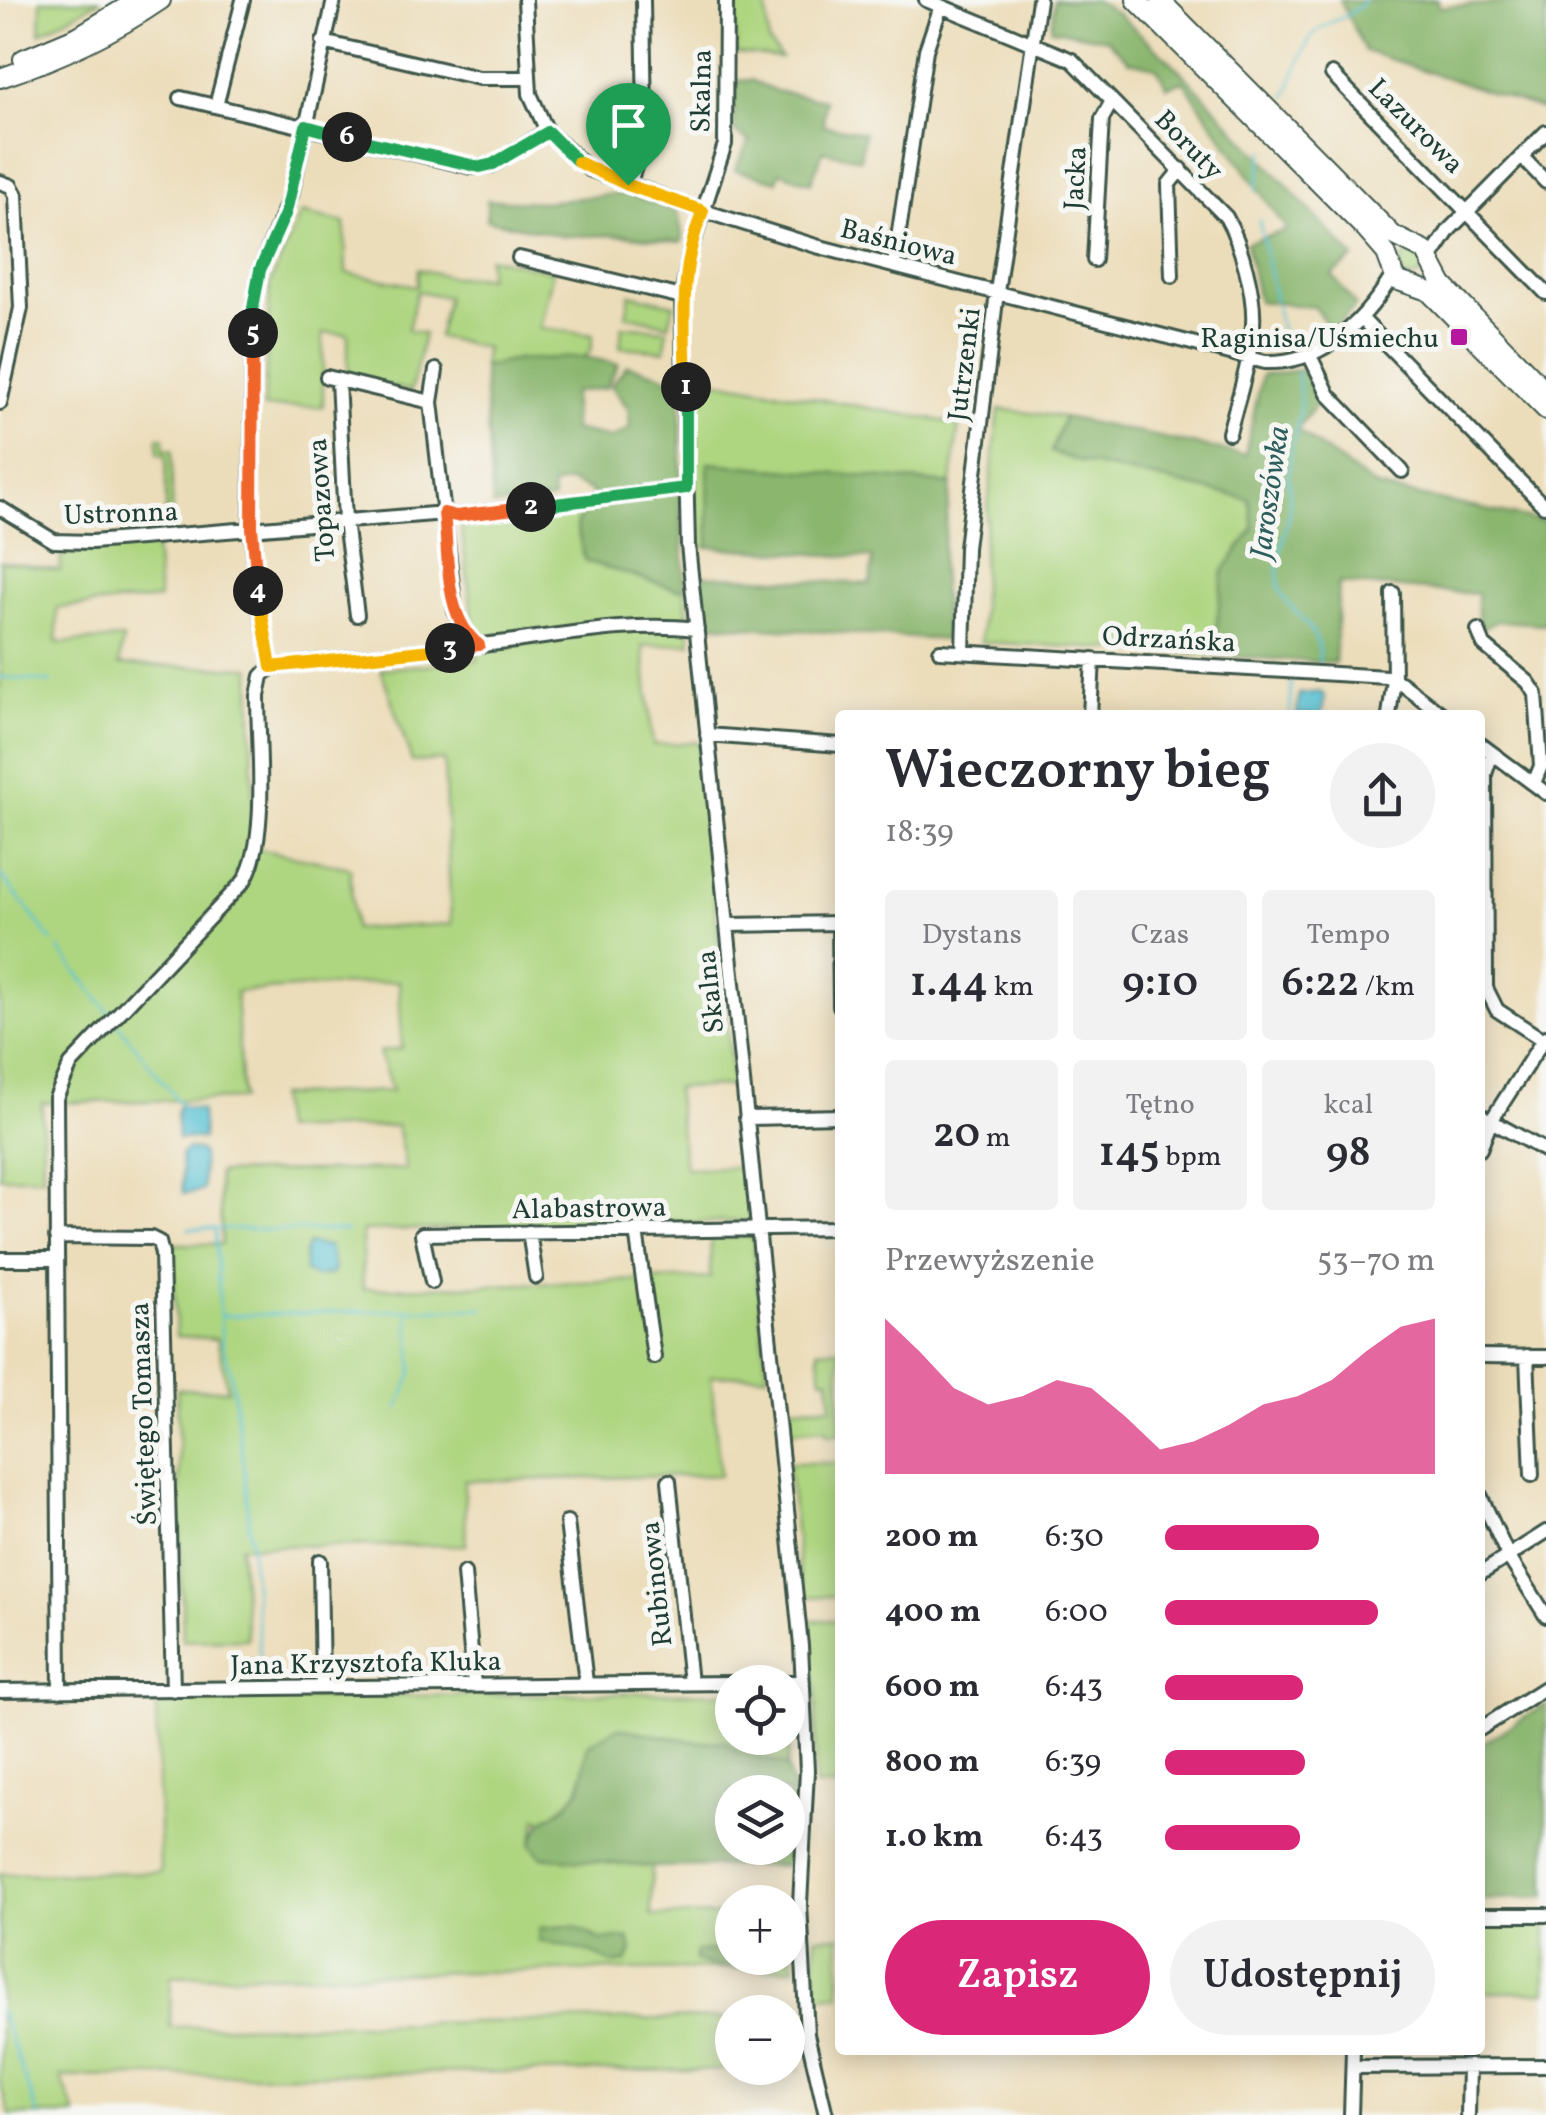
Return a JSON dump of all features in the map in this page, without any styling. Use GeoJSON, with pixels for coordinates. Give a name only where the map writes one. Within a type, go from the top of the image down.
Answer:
{"type":"FeatureCollection","features":[{"type":"Feature","properties":{"kind":"main road"},"geometry":{"type":"LineString","coordinates":[[0,66],[78,36],[138,0]]}},
{"type":"Feature","properties":{"kind":"main road"},"geometry":{"type":"LineString","coordinates":[[0,78],[53,61],[95,41],[161,0]]}},
{"type":"Feature","properties":{"kind":"main road"},"geometry":{"type":"LineString","coordinates":[[1136,0],[1366,229],[1401,278],[1428,291],[1546,410]]}},
{"type":"Feature","properties":{"kind":"main road"},"geometry":{"type":"LineString","coordinates":[[1160,0],[1393,235],[1424,254],[1442,285],[1546,390]]}},
{"type":"Feature","properties":{"kind":"main road"},"geometry":{"type":"LineString","coordinates":[[1401,278],[1395,253],[1424,254]]}},
{"type":"Feature","properties":{"kind":"main road"},"geometry":{"type":"LineString","coordinates":[[1401,278],[1426,280],[1424,254]]}},
{"type":"Feature","properties":{"kind":"street"},"geometry":{"type":"LineString","coordinates":[[216,106],[243,0]]}},
{"type":"Feature","properties":{"kind":"street"},"geometry":{"type":"LineString","coordinates":[[271,667],[252,528],[255,288],[265,255],[286,212],[334,0]]}},
{"type":"Feature","properties":{"kind":"street","name":"Baśniowa"},"geometry":{"type":"LineString","coordinates":[[525,0],[527,78],[530,94],[548,132],[576,161],[628,185],[703,211],[816,246],[1248,360],[1280,363],[1310,356],[1334,343],[1401,278]]}},
{"type":"Feature","properties":{"kind":"street"},"geometry":{"type":"LineString","coordinates":[[628,185],[642,146],[644,122],[643,0]]}},
{"type":"Feature","properties":{"kind":"street","name":"Skalna"},"geometry":{"type":"LineString","coordinates":[[726,0],[728,126],[690,252],[682,297],[686,488],[707,735],[801,1665]]}},
{"type":"Feature","properties":{"kind":"street","name":"Boruty"},"geometry":{"type":"LineString","coordinates":[[926,0],[1072,60],[1226,217],[1240,247],[1254,321],[1229,434]]}},
{"type":"Feature","properties":{"kind":"street","name":"Jutrzenki"},"geometry":{"type":"LineString","coordinates":[[964,652],[966,548],[1037,0]]}},
{"type":"Feature","properties":{"kind":"street"},"geometry":{"type":"LineString","coordinates":[[894,265],[926,50],[940,6]]}},
{"type":"Feature","properties":{"kind":"street"},"geometry":{"type":"LineString","coordinates":[[324,42],[479,78],[527,78]]}},
{"type":"Feature","properties":{"kind":"street","name":"Lazurowa"},"geometry":{"type":"LineString","coordinates":[[1332,74],[1546,293]]}},
{"type":"Feature","properties":{"kind":"street"},"geometry":{"type":"LineString","coordinates":[[181,98],[472,167],[493,164],[548,132]]}},
{"type":"Feature","properties":{"kind":"street","name":"Jacka"},"geometry":{"type":"LineString","coordinates":[[1094,260],[1102,120],[1112,101]]}},
{"type":"Feature","properties":{"kind":"street"},"geometry":{"type":"LineString","coordinates":[[1424,254],[1546,132]]}},
{"type":"Feature","properties":{"kind":"street"},"geometry":{"type":"LineString","coordinates":[[1522,157],[1546,182]]}},
{"type":"Feature","properties":{"kind":"street"},"geometry":{"type":"LineString","coordinates":[[1172,276],[1170,184],[1180,168]]}},
{"type":"Feature","properties":{"kind":"street"},"geometry":{"type":"LineString","coordinates":[[0,182],[11,186],[16,195],[21,308],[0,403]]}},
{"type":"Feature","properties":{"kind":"street"},"geometry":{"type":"LineString","coordinates":[[519,258],[682,297]]}},
{"type":"Feature","properties":{"kind":"street"},"geometry":{"type":"LineString","coordinates":[[1361,318],[1544,506]]}},
{"type":"Feature","properties":{"kind":"street"},"geometry":{"type":"LineString","coordinates":[[1310,356],[1329,395],[1402,471]]}},
{"type":"Feature","properties":{"kind":"street"},"geometry":{"type":"LineString","coordinates":[[436,370],[431,402],[456,616],[468,637],[479,645]]}},
{"type":"Feature","properties":{"kind":"street","name":"Topazowa"},"geometry":{"type":"LineString","coordinates":[[357,615],[332,379],[431,402]]}},
{"type":"Feature","properties":{"kind":"street","name":"Ustronna"},"geometry":{"type":"LineString","coordinates":[[0,508],[54,541],[92,542],[345,520],[444,513],[456,516],[686,488]]}},
{"type":"Feature","properties":{"kind":"street"},"geometry":{"type":"LineString","coordinates":[[1389,710],[1394,680],[1393,592]]}},
{"type":"Feature","properties":{"kind":"street"},"geometry":{"type":"LineString","coordinates":[[60,1691],[56,1098],[70,1064],[220,908],[254,864],[258,838],[258,696],[262,676],[271,667],[574,631],[631,627],[697,629]]}},
{"type":"Feature","properties":{"kind":"street"},"geometry":{"type":"LineString","coordinates":[[1478,630],[1484,645],[1528,682],[1536,694],[1541,766],[1534,784]]}},
{"type":"Feature","properties":{"kind":"street","name":"Odrzańska"},"geometry":{"type":"LineString","coordinates":[[940,650],[1376,676],[1394,680],[1436,710]]}},
{"type":"Feature","properties":{"kind":"street"},"geometry":{"type":"LineString","coordinates":[[1090,710],[1093,659]]}},
{"type":"Feature","properties":{"kind":"street"},"geometry":{"type":"LineString","coordinates":[[707,735],[835,745]]}},
{"type":"Feature","properties":{"kind":"street"},"geometry":{"type":"LineString","coordinates":[[1486,748],[1546,792]]}},
{"type":"Feature","properties":{"kind":"street"},"geometry":{"type":"LineString","coordinates":[[1485,881],[1486,988],[1497,1010],[1544,1037],[1486,1118],[1546,1151]]}},
{"type":"Feature","properties":{"kind":"street"},"geometry":{"type":"LineString","coordinates":[[727,924],[835,923]]}},
{"type":"Feature","properties":{"kind":"street"},"geometry":{"type":"LineString","coordinates":[[746,1118],[835,1116]]}},
{"type":"Feature","properties":{"kind":"street","name":"Alabastrowa"},"geometry":{"type":"LineString","coordinates":[[432,1282],[422,1234],[835,1228]]}},
{"type":"Feature","properties":{"kind":"street"},"geometry":{"type":"LineString","coordinates":[[636,1231],[654,1357]]}},
{"type":"Feature","properties":{"kind":"street"},"geometry":{"type":"LineString","coordinates":[[529,1232],[536,1277]]}},
{"type":"Feature","properties":{"kind":"street","name":"Świętego Tomasza"},"geometry":{"type":"LineString","coordinates":[[56,1237],[151,1238],[159,1242],[168,1380],[173,1690]]}},
{"type":"Feature","properties":{"kind":"street"},"geometry":{"type":"LineString","coordinates":[[0,1260],[56,1259]]}},
{"type":"Feature","properties":{"kind":"street"},"geometry":{"type":"LineString","coordinates":[[1485,1356],[1546,1357]]}},
{"type":"Feature","properties":{"kind":"street"},"geometry":{"type":"LineString","coordinates":[[1526,1356],[1532,1475]]}},
{"type":"Feature","properties":{"kind":"street","name":"Rubinowa"},"geometry":{"type":"LineString","coordinates":[[669,1481],[690,1683]]}},
{"type":"Feature","properties":{"kind":"street"},"geometry":{"type":"LineString","coordinates":[[1485,1506],[1508,1556],[1546,1616]]}},
{"type":"Feature","properties":{"kind":"street"},"geometry":{"type":"LineString","coordinates":[[567,1522],[586,1683]]}},
{"type":"Feature","properties":{"kind":"street"},"geometry":{"type":"LineString","coordinates":[[1485,1571],[1546,1532]]}},
{"type":"Feature","properties":{"kind":"street"},"geometry":{"type":"LineString","coordinates":[[320,1562],[322,1687]]}},
{"type":"Feature","properties":{"kind":"street"},"geometry":{"type":"LineString","coordinates":[[464,1573],[474,1685]]}},
{"type":"Feature","properties":{"kind":"street","name":"Jana Krzysztofa Kluka"},"geometry":{"type":"LineString","coordinates":[[0,1691],[715,1683]]}},
{"type":"Feature","properties":{"kind":"street"},"geometry":{"type":"LineString","coordinates":[[1485,1726],[1546,1687]]}},
{"type":"Feature","properties":{"kind":"street","name":"Skalna"},"geometry":{"type":"LineString","coordinates":[[805,1726],[807,1771],[800,1904],[807,2034],[826,2115]]}},
{"type":"Feature","properties":{"kind":"street"},"geometry":{"type":"LineString","coordinates":[[1485,1915],[1546,1914]]}},
{"type":"Feature","properties":{"kind":"street"},"geometry":{"type":"LineString","coordinates":[[1351,2115],[1352,2055]]}},
{"type":"Feature","properties":{"kind":"street"},"geometry":{"type":"LineString","coordinates":[[1468,2066],[1468,2115]]}},
{"type":"Feature","properties":{"kind":"street"},"geometry":{"type":"LineString","coordinates":[[1353,2067],[1546,2066]]}},
{"type":"Feature","properties":{"kind":"green space"},"geometry":{"type":"Polygon","coordinates":[[[41,0],[101,0],[40,33],[41,0]]]}},
{"type":"Feature","properties":{"kind":"green space"},"geometry":{"type":"Polygon","coordinates":[[[735,0],[766,1],[769,43],[781,58],[736,53],[735,0]]]}},
{"type":"Feature","properties":{"kind":"green space"},"geometry":{"type":"Polygon","coordinates":[[[1054,0],[1095,0],[1118,14],[1180,70],[1354,258],[1332,275],[1356,306],[1332,331],[1314,307],[1258,301],[1246,243],[1287,230],[1183,81],[1167,87],[1156,67],[1129,61],[1107,39],[1051,29],[1054,0]]]}},
{"type":"Feature","properties":{"kind":"green space"},"geometry":{"type":"Polygon","coordinates":[[[1340,0],[1438,0],[1439,7],[1546,0],[1546,111],[1365,51],[1340,0]]]}},
{"type":"Feature","properties":{"kind":"green space"},"geometry":{"type":"Polygon","coordinates":[[[751,80],[776,91],[825,100],[823,125],[864,133],[860,159],[823,151],[811,183],[780,172],[777,181],[735,170],[749,141],[735,132],[733,81],[751,80]]]}},
{"type":"Feature","properties":{"kind":"green space"},"geometry":{"type":"Polygon","coordinates":[[[625,193],[678,212],[683,239],[680,242],[623,235],[564,236],[487,220],[487,200],[544,202],[625,193]]]}},
{"type":"Feature","properties":{"kind":"green space"},"geometry":{"type":"Polygon","coordinates":[[[301,213],[345,223],[346,273],[417,286],[418,269],[452,277],[488,277],[488,257],[553,271],[540,328],[593,335],[591,350],[585,357],[515,360],[483,367],[485,348],[438,337],[447,297],[417,291],[408,330],[424,334],[411,391],[348,378],[348,334],[323,333],[323,406],[264,408],[270,284],[301,213]]]}},
{"type":"Feature","properties":{"kind":"green space"},"geometry":{"type":"Polygon","coordinates":[[[1412,254],[1421,257],[1421,275],[1412,278],[1403,275],[1400,266],[1403,257],[1412,254]]]}},
{"type":"Feature","properties":{"kind":"green space"},"geometry":{"type":"Polygon","coordinates":[[[630,294],[674,304],[669,325],[626,315],[630,294]]]}},
{"type":"Feature","properties":{"kind":"green space"},"geometry":{"type":"Polygon","coordinates":[[[622,326],[667,330],[665,351],[620,347],[622,326]]]}},
{"type":"Feature","properties":{"kind":"green space"},"geometry":{"type":"Polygon","coordinates":[[[585,357],[618,364],[606,388],[573,392],[573,430],[611,438],[630,428],[628,408],[611,386],[627,365],[663,375],[681,392],[685,589],[585,561],[576,524],[594,499],[591,491],[569,482],[552,486],[553,500],[493,506],[483,367],[515,360],[585,357]]]}},
{"type":"Feature","properties":{"kind":"green space"},"geometry":{"type":"Polygon","coordinates":[[[1310,369],[1318,401],[1297,430],[1376,487],[1546,522],[1546,624],[1497,621],[1478,630],[1478,594],[1339,583],[1335,663],[1213,655],[1223,571],[1254,528],[1249,499],[1051,452],[1064,417],[1245,455],[1262,375],[1310,369]]]}},
{"type":"Feature","properties":{"kind":"green space"},"geometry":{"type":"Polygon","coordinates":[[[691,376],[959,424],[951,484],[708,463],[709,547],[696,546],[691,376]]]}},
{"type":"Feature","properties":{"kind":"green space"},"geometry":{"type":"Polygon","coordinates":[[[999,409],[1064,417],[1051,451],[1081,462],[1250,499],[1254,528],[1223,571],[1213,655],[981,642],[983,550],[999,409]]]}},
{"type":"Feature","properties":{"kind":"green space"},"geometry":{"type":"Polygon","coordinates":[[[158,437],[164,437],[164,450],[172,450],[172,522],[166,522],[166,455],[158,454],[158,437]]]}},
{"type":"Feature","properties":{"kind":"green space"},"geometry":{"type":"Polygon","coordinates":[[[708,463],[951,484],[941,567],[946,640],[706,624],[700,575],[870,584],[873,558],[709,547],[708,463]]]}},
{"type":"Feature","properties":{"kind":"green space"},"geometry":{"type":"Polygon","coordinates":[[[588,509],[576,525],[585,561],[685,589],[691,643],[643,646],[653,745],[699,742],[733,1086],[675,1088],[685,1168],[746,1167],[751,1221],[362,1231],[363,1289],[710,1278],[711,1237],[753,1237],[767,1375],[711,1376],[720,1475],[464,1481],[466,1545],[240,1546],[247,1639],[183,1640],[177,1389],[228,1390],[217,1339],[176,1336],[173,1244],[222,1244],[218,1173],[406,1169],[397,1126],[282,1130],[278,1096],[392,1091],[379,1052],[402,1048],[399,981],[236,992],[242,1099],[42,1103],[43,1177],[0,1177],[0,561],[60,571],[61,557],[71,549],[155,542],[159,599],[57,608],[57,643],[123,639],[119,665],[251,668],[254,848],[350,868],[354,929],[451,924],[444,760],[412,762],[381,669],[478,660],[461,525],[588,509]]]}},
{"type":"Feature","properties":{"kind":"green space"},"geometry":{"type":"Polygon","coordinates":[[[835,1349],[835,1434],[827,1434],[826,1428],[785,1428],[783,1407],[832,1406],[829,1378],[822,1378],[818,1350],[835,1349]]]}},
{"type":"Feature","properties":{"kind":"green space"},"geometry":{"type":"Polygon","coordinates":[[[788,1463],[835,1463],[835,1596],[802,1597],[788,1463]]]}},
{"type":"Feature","properties":{"kind":"green space"},"geometry":{"type":"Polygon","coordinates":[[[835,1620],[835,1786],[815,1786],[816,1691],[804,1621],[835,1620]]]}},
{"type":"Feature","properties":{"kind":"green space"},"geometry":{"type":"Polygon","coordinates":[[[715,1692],[715,1741],[617,1728],[588,1745],[577,1790],[555,1812],[542,1821],[537,1818],[532,1843],[542,1857],[652,1867],[651,1916],[715,1915],[715,1969],[171,1976],[170,2027],[715,2018],[715,2070],[61,2077],[76,2115],[10,2115],[0,2085],[0,1874],[160,1872],[156,1699],[715,1692]]]}},
{"type":"Feature","properties":{"kind":"green space"},"geometry":{"type":"Polygon","coordinates":[[[1546,1704],[1546,1896],[1485,1900],[1485,1742],[1546,1704]]]}},
{"type":"Feature","properties":{"kind":"green space"},"geometry":{"type":"Polygon","coordinates":[[[617,1728],[715,1741],[715,1755],[751,1755],[787,1766],[789,1775],[715,1775],[715,1865],[791,1865],[652,1867],[542,1857],[531,1843],[542,1821],[565,1807],[581,1788],[587,1745],[617,1728]]]}},
{"type":"Feature","properties":{"kind":"green space"},"geometry":{"type":"Polygon","coordinates":[[[751,1755],[788,1755],[787,1766],[751,1755]]]}},
{"type":"Feature","properties":{"kind":"green space"},"geometry":{"type":"Polygon","coordinates":[[[1546,1923],[1546,1992],[1485,1992],[1485,1924],[1546,1923]]]}},
{"type":"Feature","properties":{"kind":"green space"},"geometry":{"type":"Polygon","coordinates":[[[573,1926],[602,1940],[628,1938],[632,1950],[627,1962],[612,1964],[593,1953],[539,1941],[540,1928],[573,1926]]]}},
{"type":"Feature","properties":{"kind":"green space"},"geometry":{"type":"Polygon","coordinates":[[[835,1936],[835,1995],[816,1996],[816,1937],[835,1936]]]}},
{"type":"Feature","properties":{"kind":"green space"},"geometry":{"type":"Polygon","coordinates":[[[715,1950],[715,1966],[695,1961],[696,1952],[715,1950]]]}},
{"type":"Feature","properties":{"kind":"water"},"geometry":{"type":"Polygon","coordinates":[[[1321,692],[1325,697],[1322,710],[1297,710],[1299,694],[1321,692]]]}},
{"type":"Feature","properties":{"kind":"water"},"geometry":{"type":"Polygon","coordinates":[[[179,1106],[201,1110],[203,1138],[178,1139],[179,1106]]]}},
{"type":"Feature","properties":{"kind":"water"},"geometry":{"type":"Polygon","coordinates":[[[187,1149],[202,1154],[203,1188],[183,1194],[181,1155],[187,1149]]]}},
{"type":"Feature","properties":{"kind":"water"},"geometry":{"type":"Polygon","coordinates":[[[308,1244],[329,1246],[332,1274],[315,1277],[305,1272],[304,1252],[308,1244]]]}},
{"type":"Feature","properties":{"kind":"waterway","name":"Jaroszówka"},"geometry":{"type":"LineString","coordinates":[[1286,97],[1312,36],[1352,12],[1364,0]]}},
{"type":"Feature","properties":{"kind":"waterway"},"geometry":{"type":"LineString","coordinates":[[1256,191],[1264,150]]}},
{"type":"Feature","properties":{"kind":"waterway","name":"Jaroszówka"},"geometry":{"type":"LineString","coordinates":[[1259,220],[1285,350]]}},
{"type":"Feature","properties":{"kind":"waterway","name":"Jaroszówka"},"geometry":{"type":"LineString","coordinates":[[1297,373],[1300,411],[1289,464],[1289,510],[1278,578],[1285,599],[1314,636],[1319,664]]}},
{"type":"Feature","properties":{"kind":"waterway"},"geometry":{"type":"LineString","coordinates":[[0,677],[51,682]]}},
{"type":"Feature","properties":{"kind":"waterway","name":"Jaroszówka"},"geometry":{"type":"LineString","coordinates":[[1290,710],[1291,681]]}},
{"type":"Feature","properties":{"kind":"waterway"},"geometry":{"type":"LineString","coordinates":[[0,874],[52,941]]}},
{"type":"Feature","properties":{"kind":"waterway"},"geometry":{"type":"LineString","coordinates":[[59,949],[111,1015]]}},
{"type":"Feature","properties":{"kind":"waterway"},"geometry":{"type":"LineString","coordinates":[[117,1023],[142,1055]]}},
{"type":"Feature","properties":{"kind":"waterway"},"geometry":{"type":"LineString","coordinates":[[145,1059],[182,1106]]}},
{"type":"Feature","properties":{"kind":"waterway"},"geometry":{"type":"LineString","coordinates":[[188,1229],[215,1229],[222,1344],[231,1373],[245,1476],[260,1658]]}},
{"type":"Feature","properties":{"kind":"waterway"},"geometry":{"type":"LineString","coordinates":[[218,1229],[346,1231]]}},
{"type":"Feature","properties":{"kind":"waterway"},"geometry":{"type":"LineString","coordinates":[[409,1310],[483,1308]]}},
{"type":"Feature","properties":{"kind":"waterway"},"geometry":{"type":"LineString","coordinates":[[220,1316],[408,1310],[413,1372],[398,1409]]}},
{"type":"Feature","properties":{"kind":"waterway"},"geometry":{"type":"LineString","coordinates":[[0,2010],[38,2115]]}},
{"type":"Feature","properties":{"kind":"place","name":"Raginisa/Uśmiechu"},"geometry":{"type":"Point","coordinates":[1459,337]}},
{"type":"Feature","properties":{"kind":"route"},"geometry":{"type":"LineString","coordinates":[[306,126],[472,167],[493,164],[548,132],[576,161],[628,185],[703,211],[682,297],[686,488],[456,516],[444,513],[456,616],[468,637],[479,645],[271,667],[252,528],[253,308],[265,255],[291,195],[306,126]]}}]}
